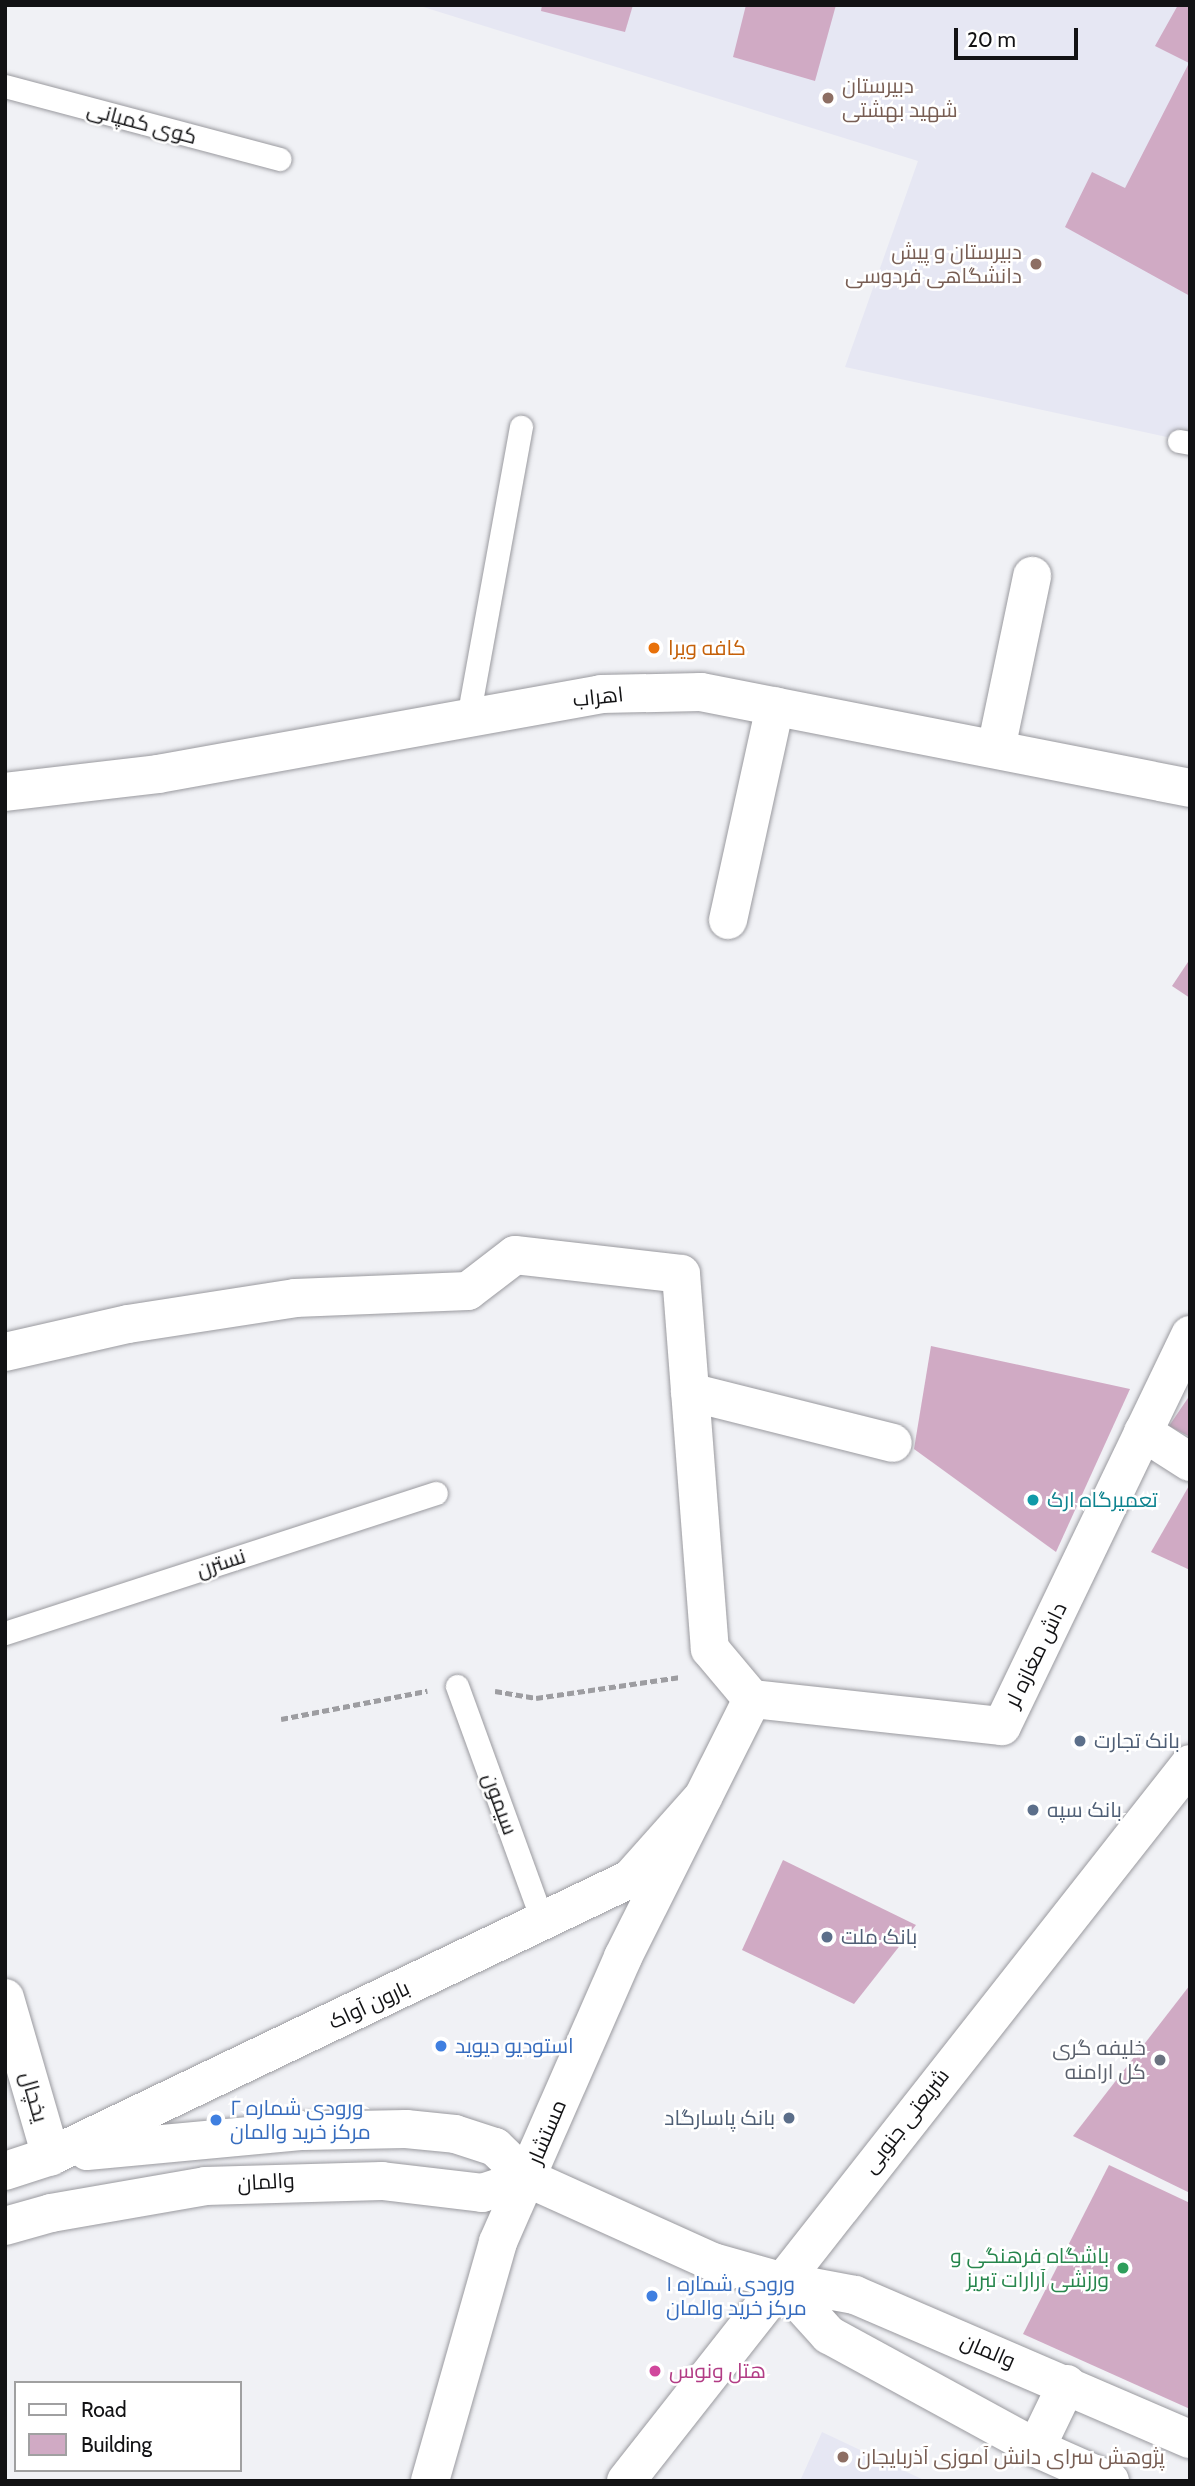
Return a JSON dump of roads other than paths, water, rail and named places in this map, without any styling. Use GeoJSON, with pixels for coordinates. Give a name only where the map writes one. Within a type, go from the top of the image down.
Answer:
{"type":"FeatureCollection","features":[{"type":"Feature","properties":{"kind":"street"},"geometry":{"type":"LineString","coordinates":[[996,750],[1032,576]]}},
{"type":"Feature","properties":{"kind":"street","name":"اهراب"},"geometry":{"type":"LineString","coordinates":[[5,792],[158,774],[601,694],[701,692],[1190,788]]}},
{"type":"Feature","properties":{"kind":"street"},"geometry":{"type":"LineString","coordinates":[[728,920],[775,706]]}},
{"type":"Feature","properties":{"kind":"street"},"geometry":{"type":"LineString","coordinates":[[5,1352],[128,1324],[295,1298],[468,1292],[515,1255],[681,1274],[710,1648],[752,1699],[703,1797]]}},
{"type":"Feature","properties":{"kind":"street","name":"داش مغازه لر"},"geometry":{"type":"LineString","coordinates":[[752,1699],[1002,1726],[1190,1335]]}},
{"type":"Feature","properties":{"kind":"street"},"geometry":{"type":"LineString","coordinates":[[690,1392],[893,1443]]}},
{"type":"Feature","properties":{"kind":"street"},"geometry":{"type":"LineString","coordinates":[[1143,1432],[1190,1461]]}},
{"type":"Feature","properties":{"kind":"street","name":"شریعتی جنوبی"},"geometry":{"type":"LineString","coordinates":[[626,2481],[780,2281],[1190,1764]]}},
{"type":"Feature","properties":{"kind":"street","name":"بارون آواک"},"geometry":{"type":"LineString","coordinates":[[5,2171],[51,2156],[630,1879],[703,1797]]}},
{"type":"Feature","properties":{"kind":"street","name":"مستشار"},"geometry":{"type":"LineString","coordinates":[[430,2481],[498,2242],[623,1956],[703,1797]]}},
{"type":"Feature","properties":{"kind":"street","name":"یخچال"},"geometry":{"type":"LineString","coordinates":[[5,1998],[51,2156]]}},
{"type":"Feature","properties":{"kind":"street","name":"والمان"},"geometry":{"type":"LineString","coordinates":[[51,2156],[179,2140],[406,2129],[455,2134],[495,2147],[527,2178],[713,2262],[780,2281],[855,2295],[1190,2439]]}},
{"type":"Feature","properties":{"kind":"street","name":"والمان"},"geometry":{"type":"LineString","coordinates":[[5,2226],[51,2213],[205,2186],[382,2181],[482,2193],[527,2178]]}},
{"type":"Feature","properties":{"kind":"street"},"geometry":{"type":"LineString","coordinates":[[780,2281],[829,2335],[1035,2448],[1111,2481]]}},
{"type":"Feature","properties":{"kind":"street"},"geometry":{"type":"LineString","coordinates":[[1035,2448],[1067,2384]]}},
{"type":"Feature","properties":{"kind":"lane","name":"کوی کمپانی"},"geometry":{"type":"LineString","coordinates":[[5,86],[279,159]]}},
{"type":"Feature","properties":{"kind":"lane"},"geometry":{"type":"LineString","coordinates":[[468,718],[521,427]]}},
{"type":"Feature","properties":{"kind":"lane","name":"نسترن"},"geometry":{"type":"LineString","coordinates":[[5,1633],[436,1493]]}},
{"type":"Feature","properties":{"kind":"lane","name":"سیمون"},"geometry":{"type":"LineString","coordinates":[[457,1686],[543,1922]]}},
{"type":"Feature","properties":{"kind":"place","name":"دبیرستان شهید بهشتی"},"geometry":{"type":"Point","coordinates":[828,98]}},
{"type":"Feature","properties":{"kind":"place","name":"دبیرستان و پیش دانشگاهی فردوسی"},"geometry":{"type":"Point","coordinates":[1036,264]}},
{"type":"Feature","properties":{"kind":"place","name":"کافه ویرا"},"geometry":{"type":"Point","coordinates":[654,648]}},
{"type":"Feature","properties":{"kind":"place","name":"تعمیرگاه ارک"},"geometry":{"type":"Point","coordinates":[1033,1500]}},
{"type":"Feature","properties":{"kind":"place","name":"بانک تجارت"},"geometry":{"type":"Point","coordinates":[1080,1741]}},
{"type":"Feature","properties":{"kind":"place","name":"بانک سپه"},"geometry":{"type":"Point","coordinates":[1033,1810]}},
{"type":"Feature","properties":{"kind":"place","name":"بانک ملت"},"geometry":{"type":"Point","coordinates":[827,1937]}},
{"type":"Feature","properties":{"kind":"place","name":"استودیو دیوید"},"geometry":{"type":"Point","coordinates":[441,2046]}},
{"type":"Feature","properties":{"kind":"place","name":"خلیفه گری کل ارامنه"},"geometry":{"type":"Point","coordinates":[1160,2060]}},
{"type":"Feature","properties":{"kind":"place","name":"بانک پاسارگاد"},"geometry":{"type":"Point","coordinates":[789,2118]}},
{"type":"Feature","properties":{"kind":"place","name":"ورودی شماره ۲ مرکز خرید والمان"},"geometry":{"type":"Point","coordinates":[216,2120]}},
{"type":"Feature","properties":{"kind":"place","name":"باشگاه فرهنگی و ورزشی آرارات تبریز"},"geometry":{"type":"Point","coordinates":[1123,2268]}},
{"type":"Feature","properties":{"kind":"place","name":"ورودی شماره ۱ مرکز خرید والمان"},"geometry":{"type":"Point","coordinates":[652,2296]}},
{"type":"Feature","properties":{"kind":"place","name":"هتل ونوس"},"geometry":{"type":"Point","coordinates":[655,2371]}},
{"type":"Feature","properties":{"kind":"place","name":"پژوهش سرای دانش آموزی آذربایجان"},"geometry":{"type":"Point","coordinates":[843,2457]}}]}
